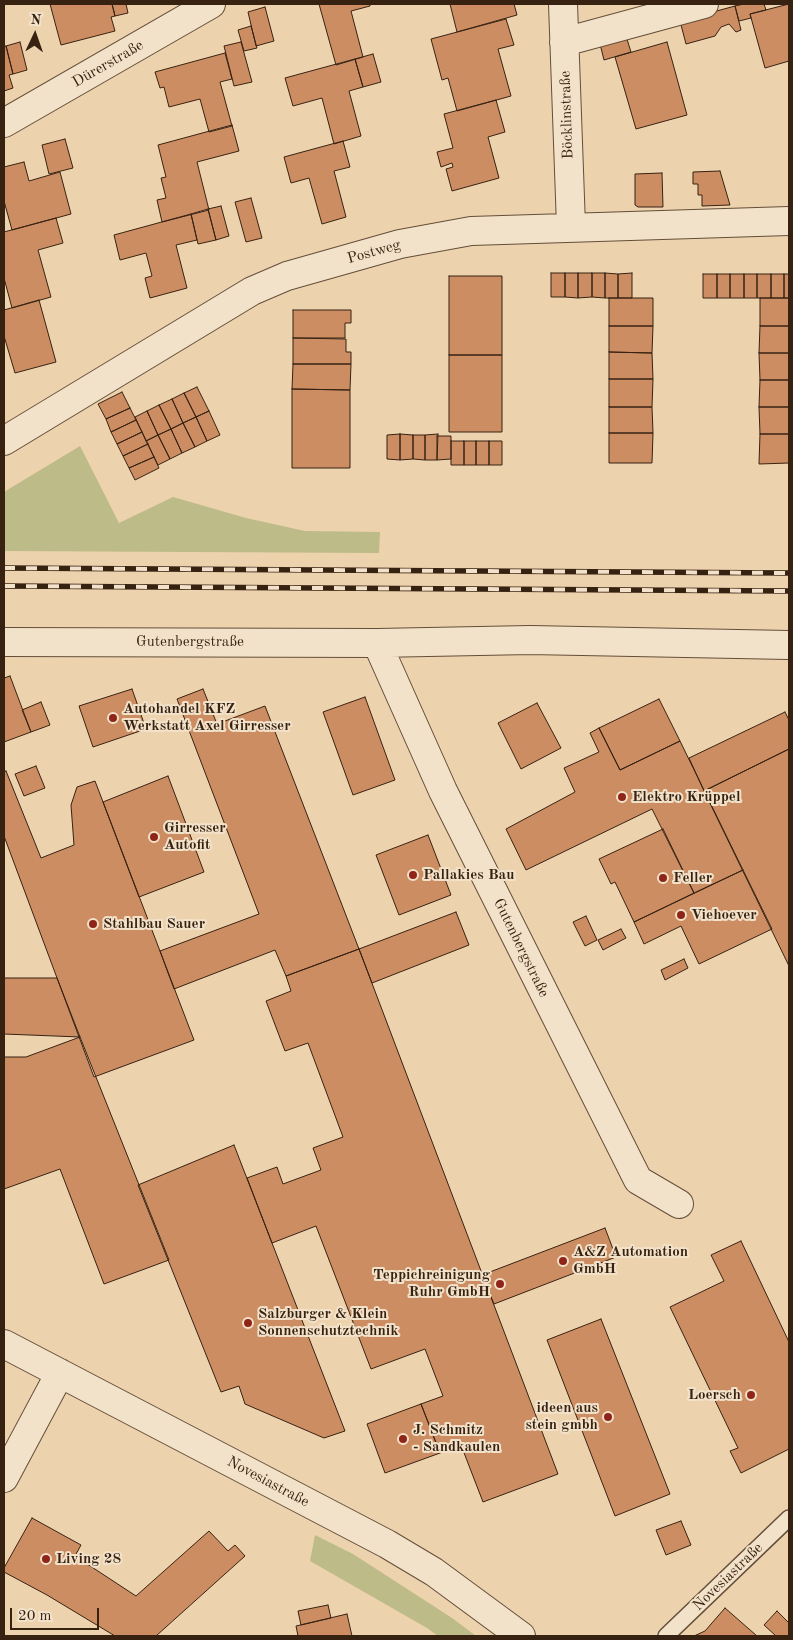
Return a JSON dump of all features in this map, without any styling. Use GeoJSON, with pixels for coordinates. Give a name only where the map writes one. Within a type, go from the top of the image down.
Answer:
{"type":"FeatureCollection","features":[{"type":"Feature","properties":{"kind":"street","name":"Dürerstraße"},"geometry":{"type":"LineString","coordinates":[[4,123],[212,4]]}},
{"type":"Feature","properties":{"kind":"street","name":"Böcklinstraße"},"geometry":{"type":"LineString","coordinates":[[563,4],[571,226]]}},
{"type":"Feature","properties":{"kind":"street"},"geometry":{"type":"LineString","coordinates":[[564,42],[704,4]]}},
{"type":"Feature","properties":{"kind":"street","name":"Postweg"},"geometry":{"type":"LineString","coordinates":[[4,440],[229,304],[274,281],[400,244],[433,236],[471,231],[571,226],[789,221]]}},
{"type":"Feature","properties":{"kind":"street","name":"Gutenbergstraße"},"geometry":{"type":"LineString","coordinates":[[4,642],[377,643],[530,640],[789,646]]}},
{"type":"Feature","properties":{"kind":"street","name":"Gutenbergstraße"},"geometry":{"type":"LineString","coordinates":[[377,643],[448,799],[638,1180],[679,1204]]}},
{"type":"Feature","properties":{"kind":"street","name":"Novesiastraße"},"geometry":{"type":"LineString","coordinates":[[4,1344],[388,1544],[448,1582],[521,1636]]}},
{"type":"Feature","properties":{"kind":"street"},"geometry":{"type":"LineString","coordinates":[[4,1478],[60,1373]]}},
{"type":"Feature","properties":{"kind":"lane","name":"Novesiastraße"},"geometry":{"type":"LineString","coordinates":[[666,1636],[789,1518]]}},
{"type":"Feature","properties":{"kind":"shaded area"},"geometry":{"type":"Polygon","coordinates":[[[80,446],[119,523],[173,497],[246,518],[305,531],[380,532],[379,553],[4,551],[4,492],[80,446]]]}},
{"type":"Feature","properties":{"kind":"shaded area"},"geometry":{"type":"Polygon","coordinates":[[[315,1535],[353,1554],[452,1618],[476,1636],[438,1636],[310,1561],[315,1535]]]}},
{"type":"Feature","properties":{"kind":"building"},"geometry":{"type":"Polygon","coordinates":[[[50,4],[112,4],[115,16],[111,17],[115,31],[61,45],[50,4]]]}},
{"type":"Feature","properties":{"kind":"building"},"geometry":{"type":"Polygon","coordinates":[[[112,4],[126,4],[128,13],[115,16],[112,4]]]}},
{"type":"Feature","properties":{"kind":"building"},"geometry":{"type":"Polygon","coordinates":[[[319,4],[370,4],[370,6],[351,11],[363,57],[336,65],[319,4]]]}},
{"type":"Feature","properties":{"kind":"building"},"geometry":{"type":"Polygon","coordinates":[[[450,4],[514,4],[517,15],[457,32],[450,4]]]}},
{"type":"Feature","properties":{"kind":"building"},"geometry":{"type":"Polygon","coordinates":[[[764,4],[766,10],[750,14],[751,18],[739,21],[735,6],[764,4]]]}},
{"type":"Feature","properties":{"kind":"building"},"geometry":{"type":"Polygon","coordinates":[[[789,4],[789,61],[765,68],[750,14],[789,4]]]}},
{"type":"Feature","properties":{"kind":"building"},"geometry":{"type":"Polygon","coordinates":[[[735,6],[741,30],[736,32],[729,24],[721,27],[715,36],[686,44],[680,21],[735,6]]]}},
{"type":"Feature","properties":{"kind":"building"},"geometry":{"type":"Polygon","coordinates":[[[265,7],[274,41],[256,46],[248,12],[265,7]]]}},
{"type":"Feature","properties":{"kind":"building"},"geometry":{"type":"Polygon","coordinates":[[[506,19],[514,45],[498,49],[511,96],[457,111],[448,78],[442,80],[431,39],[506,19]]]}},
{"type":"Feature","properties":{"kind":"building"},"geometry":{"type":"Polygon","coordinates":[[[251,26],[257,48],[244,51],[238,30],[251,26]]]}},
{"type":"Feature","properties":{"kind":"building"},"geometry":{"type":"Polygon","coordinates":[[[626,36],[631,52],[604,60],[600,44],[626,36]]]}},
{"type":"Feature","properties":{"kind":"building"},"geometry":{"type":"Polygon","coordinates":[[[20,42],[27,70],[13,74],[6,46],[20,42]]]}},
{"type":"Feature","properties":{"kind":"building"},"geometry":{"type":"Polygon","coordinates":[[[241,42],[252,82],[234,86],[224,46],[241,42]]]}},
{"type":"Feature","properties":{"kind":"building"},"geometry":{"type":"Polygon","coordinates":[[[667,42],[687,115],[636,129],[615,57],[667,42]]]}},
{"type":"Feature","properties":{"kind":"building"},"geometry":{"type":"Polygon","coordinates":[[[4,46],[6,46],[13,74],[9,75],[13,88],[4,91],[4,46]]]}},
{"type":"Feature","properties":{"kind":"building"},"geometry":{"type":"Polygon","coordinates":[[[225,53],[232,79],[220,82],[232,126],[209,132],[200,99],[169,107],[164,87],[160,88],[155,72],[225,53]]]}},
{"type":"Feature","properties":{"kind":"building"},"geometry":{"type":"Polygon","coordinates":[[[373,54],[381,82],[363,87],[355,59],[373,54]]]}},
{"type":"Feature","properties":{"kind":"building"},"geometry":{"type":"Polygon","coordinates":[[[355,59],[363,87],[349,91],[361,136],[334,144],[322,98],[293,106],[285,78],[355,59]]]}},
{"type":"Feature","properties":{"kind":"building"},"geometry":{"type":"Polygon","coordinates":[[[496,100],[505,132],[488,137],[499,178],[452,191],[446,169],[453,167],[452,163],[441,167],[437,152],[453,148],[444,114],[496,100]]]}},
{"type":"Feature","properties":{"kind":"building"},"geometry":{"type":"Polygon","coordinates":[[[232,125],[239,151],[197,162],[209,210],[162,222],[157,200],[166,198],[161,178],[166,177],[158,145],[232,125]]]}},
{"type":"Feature","properties":{"kind":"building"},"geometry":{"type":"Polygon","coordinates":[[[65,139],[73,168],[49,174],[42,145],[65,139]]]}},
{"type":"Feature","properties":{"kind":"building"},"geometry":{"type":"Polygon","coordinates":[[[343,141],[350,167],[334,171],[346,217],[322,224],[309,178],[291,183],[284,157],[343,141]]]}},
{"type":"Feature","properties":{"kind":"building"},"geometry":{"type":"Polygon","coordinates":[[[24,162],[29,181],[60,172],[71,214],[12,230],[4,201],[4,167],[24,162]]]}},
{"type":"Feature","properties":{"kind":"building"},"geometry":{"type":"Polygon","coordinates":[[[720,171],[730,205],[702,206],[702,195],[698,195],[698,184],[693,184],[693,172],[720,171]]]}},
{"type":"Feature","properties":{"kind":"building"},"geometry":{"type":"Polygon","coordinates":[[[662,173],[663,207],[638,207],[635,205],[635,174],[662,173]]]}},
{"type":"Feature","properties":{"kind":"building"},"geometry":{"type":"Polygon","coordinates":[[[251,198],[262,238],[246,242],[235,202],[251,198]]]}},
{"type":"Feature","properties":{"kind":"building"},"geometry":{"type":"Polygon","coordinates":[[[221,206],[229,236],[216,240],[208,209],[221,206]]]}},
{"type":"Feature","properties":{"kind":"building"},"geometry":{"type":"Polygon","coordinates":[[[208,209],[216,240],[198,244],[191,214],[208,209]]]}},
{"type":"Feature","properties":{"kind":"building"},"geometry":{"type":"Polygon","coordinates":[[[191,214],[197,240],[176,245],[187,288],[150,298],[145,278],[152,276],[146,253],[120,260],[114,235],[191,214]]]}},
{"type":"Feature","properties":{"kind":"building"},"geometry":{"type":"Polygon","coordinates":[[[56,218],[63,243],[38,250],[51,297],[12,308],[4,278],[4,232],[56,218]]]}},
{"type":"Feature","properties":{"kind":"building"},"geometry":{"type":"Polygon","coordinates":[[[551,273],[565,273],[565,297],[551,297],[551,273]]]}},
{"type":"Feature","properties":{"kind":"building"},"geometry":{"type":"Polygon","coordinates":[[[565,273],[578,273],[578,298],[565,297],[565,273]]]}},
{"type":"Feature","properties":{"kind":"building"},"geometry":{"type":"Polygon","coordinates":[[[578,273],[592,273],[592,297],[578,298],[578,273]]]}},
{"type":"Feature","properties":{"kind":"building"},"geometry":{"type":"Polygon","coordinates":[[[592,273],[605,273],[605,298],[592,297],[592,273]]]}},
{"type":"Feature","properties":{"kind":"building"},"geometry":{"type":"Polygon","coordinates":[[[605,273],[618,274],[618,298],[605,298],[605,273]]]}},
{"type":"Feature","properties":{"kind":"building"},"geometry":{"type":"Polygon","coordinates":[[[632,273],[632,298],[618,298],[618,274],[632,273]]]}},
{"type":"Feature","properties":{"kind":"building"},"geometry":{"type":"Polygon","coordinates":[[[703,274],[717,274],[717,298],[703,298],[703,274]]]}},
{"type":"Feature","properties":{"kind":"building"},"geometry":{"type":"Polygon","coordinates":[[[717,274],[730,274],[730,298],[717,298],[717,274]]]}},
{"type":"Feature","properties":{"kind":"building"},"geometry":{"type":"Polygon","coordinates":[[[730,274],[744,274],[744,298],[730,298],[730,274]]]}},
{"type":"Feature","properties":{"kind":"building"},"geometry":{"type":"Polygon","coordinates":[[[744,274],[757,274],[757,298],[744,298],[744,274]]]}},
{"type":"Feature","properties":{"kind":"building"},"geometry":{"type":"Polygon","coordinates":[[[757,274],[771,274],[771,298],[757,298],[757,274]]]}},
{"type":"Feature","properties":{"kind":"building"},"geometry":{"type":"Polygon","coordinates":[[[771,274],[784,274],[784,298],[771,298],[771,274]]]}},
{"type":"Feature","properties":{"kind":"building"},"geometry":{"type":"Polygon","coordinates":[[[784,274],[789,274],[789,298],[784,298],[784,274]]]}},
{"type":"Feature","properties":{"kind":"building"},"geometry":{"type":"Polygon","coordinates":[[[449,276],[502,276],[502,355],[449,355],[449,276]]]}},
{"type":"Feature","properties":{"kind":"building"},"geometry":{"type":"Polygon","coordinates":[[[609,298],[653,298],[653,326],[609,326],[609,298]]]}},
{"type":"Feature","properties":{"kind":"building"},"geometry":{"type":"Polygon","coordinates":[[[760,298],[789,298],[789,326],[760,326],[760,298]]]}},
{"type":"Feature","properties":{"kind":"building"},"geometry":{"type":"Polygon","coordinates":[[[39,300],[56,362],[15,373],[4,336],[4,310],[39,300]]]}},
{"type":"Feature","properties":{"kind":"building"},"geometry":{"type":"Polygon","coordinates":[[[293,310],[351,310],[351,323],[345,323],[345,338],[293,338],[293,310]]]}},
{"type":"Feature","properties":{"kind":"building"},"geometry":{"type":"Polygon","coordinates":[[[609,326],[653,326],[652,353],[609,352],[609,326]]]}},
{"type":"Feature","properties":{"kind":"building"},"geometry":{"type":"Polygon","coordinates":[[[760,326],[789,326],[789,353],[759,353],[760,326]]]}},
{"type":"Feature","properties":{"kind":"building"},"geometry":{"type":"Polygon","coordinates":[[[293,338],[346,339],[346,352],[351,352],[351,364],[293,364],[293,338]]]}},
{"type":"Feature","properties":{"kind":"building"},"geometry":{"type":"Polygon","coordinates":[[[609,352],[652,353],[653,379],[609,379],[609,352]]]}},
{"type":"Feature","properties":{"kind":"building"},"geometry":{"type":"Polygon","coordinates":[[[759,353],[789,353],[789,380],[760,380],[759,353]]]}},
{"type":"Feature","properties":{"kind":"building"},"geometry":{"type":"Polygon","coordinates":[[[449,355],[502,355],[502,432],[449,432],[449,355]]]}},
{"type":"Feature","properties":{"kind":"building"},"geometry":{"type":"Polygon","coordinates":[[[293,364],[351,364],[350,390],[292,389],[293,364]]]}},
{"type":"Feature","properties":{"kind":"building"},"geometry":{"type":"Polygon","coordinates":[[[609,379],[653,379],[652,407],[609,407],[609,379]]]}},
{"type":"Feature","properties":{"kind":"building"},"geometry":{"type":"Polygon","coordinates":[[[760,380],[789,380],[789,407],[759,407],[760,380]]]}},
{"type":"Feature","properties":{"kind":"building"},"geometry":{"type":"Polygon","coordinates":[[[197,387],[209,411],[196,417],[184,393],[197,387]]]}},
{"type":"Feature","properties":{"kind":"building"},"geometry":{"type":"Polygon","coordinates":[[[292,389],[350,390],[350,468],[292,468],[292,389]]]}},
{"type":"Feature","properties":{"kind":"building"},"geometry":{"type":"Polygon","coordinates":[[[122,392],[130,408],[106,419],[98,404],[122,392]]]}},
{"type":"Feature","properties":{"kind":"building"},"geometry":{"type":"Polygon","coordinates":[[[184,393],[196,417],[183,423],[172,399],[184,393]]]}},
{"type":"Feature","properties":{"kind":"building"},"geometry":{"type":"Polygon","coordinates":[[[172,399],[183,423],[171,429],[159,405],[172,399]]]}},
{"type":"Feature","properties":{"kind":"building"},"geometry":{"type":"Polygon","coordinates":[[[159,405],[171,429],[158,435],[147,411],[159,405]]]}},
{"type":"Feature","properties":{"kind":"building"},"geometry":{"type":"Polygon","coordinates":[[[609,407],[652,407],[653,433],[609,433],[609,407]]]}},
{"type":"Feature","properties":{"kind":"building"},"geometry":{"type":"Polygon","coordinates":[[[759,407],[789,407],[789,434],[760,434],[759,407]]]}},
{"type":"Feature","properties":{"kind":"building"},"geometry":{"type":"Polygon","coordinates":[[[130,408],[136,420],[111,432],[106,419],[130,408]]]}},
{"type":"Feature","properties":{"kind":"building"},"geometry":{"type":"Polygon","coordinates":[[[147,411],[158,435],[146,441],[135,417],[147,411]]]}},
{"type":"Feature","properties":{"kind":"building"},"geometry":{"type":"Polygon","coordinates":[[[209,411],[220,435],[207,441],[196,417],[209,411]]]}},
{"type":"Feature","properties":{"kind":"building"},"geometry":{"type":"Polygon","coordinates":[[[196,417],[207,441],[195,447],[183,423],[196,417]]]}},
{"type":"Feature","properties":{"kind":"building"},"geometry":{"type":"Polygon","coordinates":[[[136,420],[142,432],[117,444],[111,432],[136,420]]]}},
{"type":"Feature","properties":{"kind":"building"},"geometry":{"type":"Polygon","coordinates":[[[183,423],[195,447],[182,453],[171,429],[183,423]]]}},
{"type":"Feature","properties":{"kind":"building"},"geometry":{"type":"Polygon","coordinates":[[[171,429],[182,453],[170,459],[158,435],[171,429]]]}},
{"type":"Feature","properties":{"kind":"building"},"geometry":{"type":"Polygon","coordinates":[[[142,432],[148,444],[123,456],[117,444],[142,432]]]}},
{"type":"Feature","properties":{"kind":"building"},"geometry":{"type":"Polygon","coordinates":[[[609,433],[653,433],[652,463],[609,463],[609,433]]]}},
{"type":"Feature","properties":{"kind":"building"},"geometry":{"type":"Polygon","coordinates":[[[400,434],[413,435],[413,459],[400,460],[400,434]]]}},
{"type":"Feature","properties":{"kind":"building"},"geometry":{"type":"Polygon","coordinates":[[[400,434],[400,460],[387,459],[387,435],[400,434]]]}},
{"type":"Feature","properties":{"kind":"building"},"geometry":{"type":"Polygon","coordinates":[[[438,434],[437,460],[425,460],[425,435],[438,434]]]}},
{"type":"Feature","properties":{"kind":"building"},"geometry":{"type":"Polygon","coordinates":[[[760,434],[789,434],[789,463],[759,464],[760,434]]]}},
{"type":"Feature","properties":{"kind":"building"},"geometry":{"type":"Polygon","coordinates":[[[158,435],[170,459],[158,465],[146,441],[158,435]]]}},
{"type":"Feature","properties":{"kind":"building"},"geometry":{"type":"Polygon","coordinates":[[[413,435],[425,435],[425,460],[413,459],[413,435]]]}},
{"type":"Feature","properties":{"kind":"building"},"geometry":{"type":"Polygon","coordinates":[[[437,436],[451,436],[451,459],[437,460],[437,436]]]}},
{"type":"Feature","properties":{"kind":"building"},"geometry":{"type":"Polygon","coordinates":[[[451,441],[464,441],[464,465],[451,465],[451,441]]]}},
{"type":"Feature","properties":{"kind":"building"},"geometry":{"type":"Polygon","coordinates":[[[464,441],[476,441],[476,465],[464,465],[464,441]]]}},
{"type":"Feature","properties":{"kind":"building"},"geometry":{"type":"Polygon","coordinates":[[[476,441],[489,441],[489,465],[476,465],[476,441]]]}},
{"type":"Feature","properties":{"kind":"building"},"geometry":{"type":"Polygon","coordinates":[[[489,441],[502,441],[502,465],[489,465],[489,441]]]}},
{"type":"Feature","properties":{"kind":"building"},"geometry":{"type":"Polygon","coordinates":[[[148,444],[154,457],[129,468],[123,456],[148,444]]]}},
{"type":"Feature","properties":{"kind":"building"},"geometry":{"type":"Polygon","coordinates":[[[154,457],[159,468],[135,480],[129,468],[154,457]]]}},
{"type":"Feature","properties":{"kind":"building"},"geometry":{"type":"Polygon","coordinates":[[[10,676],[31,732],[4,742],[4,678],[10,676]]]}},
{"type":"Feature","properties":{"kind":"building","name":"Autohandel KFZ Werkstatt Axel Girresser"},"geometry":{"type":"Polygon","coordinates":[[[132,689],[146,729],[93,747],[79,706],[132,689]]]}},
{"type":"Feature","properties":{"kind":"building"},"geometry":{"type":"Polygon","coordinates":[[[203,689],[217,724],[265,706],[359,949],[286,976],[275,950],[174,989],[160,951],[259,914],[177,699],[203,689]]]}},
{"type":"Feature","properties":{"kind":"building"},"geometry":{"type":"Polygon","coordinates":[[[365,697],[395,780],[353,795],[323,712],[365,697]]]}},
{"type":"Feature","properties":{"kind":"building"},"geometry":{"type":"Polygon","coordinates":[[[659,699],[680,741],[620,770],[599,728],[659,699]]]}},
{"type":"Feature","properties":{"kind":"building"},"geometry":{"type":"Polygon","coordinates":[[[41,702],[50,725],[31,732],[22,710],[41,702]]]}},
{"type":"Feature","properties":{"kind":"building"},"geometry":{"type":"Polygon","coordinates":[[[537,703],[561,748],[521,769],[498,723],[537,703]]]}},
{"type":"Feature","properties":{"kind":"building"},"geometry":{"type":"Polygon","coordinates":[[[785,712],[789,720],[789,749],[704,791],[689,758],[785,712]]]}},
{"type":"Feature","properties":{"kind":"building"},"geometry":{"type":"Polygon","coordinates":[[[599,728],[620,770],[680,741],[743,870],[694,893],[652,809],[526,870],[506,829],[575,792],[564,768],[599,752],[590,733],[599,728]]]}},
{"type":"Feature","properties":{"kind":"building"},"geometry":{"type":"Polygon","coordinates":[[[789,749],[789,966],[704,791],[789,749]]]}},
{"type":"Feature","properties":{"kind":"building"},"geometry":{"type":"Polygon","coordinates":[[[36,766],[45,788],[24,796],[15,774],[36,766]]]}},
{"type":"Feature","properties":{"kind":"building","name":"Stahlbau Sauer"},"geometry":{"type":"Polygon","coordinates":[[[6,771],[41,858],[74,845],[71,805],[77,787],[95,781],[194,1040],[94,1077],[4,836],[4,772],[6,771]]]}},
{"type":"Feature","properties":{"kind":"building","name":"Girresser Autofit"},"geometry":{"type":"Polygon","coordinates":[[[168,776],[204,872],[139,897],[103,802],[168,776]]]}},
{"type":"Feature","properties":{"kind":"building"},"geometry":{"type":"Polygon","coordinates":[[[663,829],[694,893],[634,922],[615,882],[611,884],[599,859],[663,829]]]}},
{"type":"Feature","properties":{"kind":"building","name":"Pallakies Bau"},"geometry":{"type":"Polygon","coordinates":[[[428,835],[451,895],[399,915],[376,855],[428,835]]]}},
{"type":"Feature","properties":{"kind":"building"},"geometry":{"type":"Polygon","coordinates":[[[743,870],[772,929],[699,964],[681,926],[644,944],[634,922],[743,870]]]}},
{"type":"Feature","properties":{"kind":"building"},"geometry":{"type":"Polygon","coordinates":[[[456,912],[469,945],[372,983],[359,949],[456,912]]]}},
{"type":"Feature","properties":{"kind":"building"},"geometry":{"type":"Polygon","coordinates":[[[586,916],[597,940],[585,946],[573,922],[586,916]]]}},
{"type":"Feature","properties":{"kind":"building"},"geometry":{"type":"Polygon","coordinates":[[[621,929],[626,938],[603,950],[598,940],[621,929]]]}},
{"type":"Feature","properties":{"kind":"building"},"geometry":{"type":"Polygon","coordinates":[[[359,949],[558,1474],[483,1502],[461,1445],[440,1453],[421,1404],[443,1396],[425,1349],[371,1369],[316,1226],[272,1243],[247,1178],[277,1167],[283,1184],[321,1170],[313,1148],[343,1137],[308,1043],[285,1051],[266,1001],[291,991],[286,976],[359,949]]]}},
{"type":"Feature","properties":{"kind":"building"},"geometry":{"type":"Polygon","coordinates":[[[684,959],[688,968],[665,980],[661,970],[684,959]]]}},
{"type":"Feature","properties":{"kind":"building"},"geometry":{"type":"Polygon","coordinates":[[[4,978],[57,978],[80,1037],[4,1034],[4,978]]]}},
{"type":"Feature","properties":{"kind":"building"},"geometry":{"type":"Polygon","coordinates":[[[80,1037],[169,1260],[104,1284],[60,1169],[4,1189],[4,1057],[26,1057],[80,1037]]]}},
{"type":"Feature","properties":{"kind":"building","name":"Salzburger & Klein Sonnenschutztechnik"},"geometry":{"type":"Polygon","coordinates":[[[234,1145],[345,1431],[324,1438],[245,1404],[239,1386],[221,1392],[138,1185],[234,1145]]]}},
{"type":"Feature","properties":{"kind":"building"},"geometry":{"type":"Polygon","coordinates":[[[605,1228],[616,1257],[494,1304],[482,1275],[605,1228]]]}},
{"type":"Feature","properties":{"kind":"building","name":"Loersch"},"geometry":{"type":"Polygon","coordinates":[[[741,1241],[789,1342],[789,1449],[741,1473],[730,1451],[738,1448],[670,1307],[724,1281],[711,1255],[741,1241]]]}},
{"type":"Feature","properties":{"kind":"building","name":"ideen aus stein gmbh"},"geometry":{"type":"Polygon","coordinates":[[[601,1319],[670,1494],[615,1516],[547,1340],[601,1319]]]}},
{"type":"Feature","properties":{"kind":"building","name":"J. Schmitz - Sandkaulen"},"geometry":{"type":"Polygon","coordinates":[[[421,1404],[440,1453],[385,1473],[367,1424],[421,1404]]]}},
{"type":"Feature","properties":{"kind":"building"},"geometry":{"type":"Polygon","coordinates":[[[32,1518],[81,1545],[75,1556],[136,1596],[209,1531],[228,1551],[235,1545],[245,1556],[156,1636],[115,1636],[47,1595],[4,1572],[4,1568],[32,1518]]]}},
{"type":"Feature","properties":{"kind":"building"},"geometry":{"type":"Polygon","coordinates":[[[681,1521],[691,1545],[666,1555],[656,1530],[681,1521]]]}},
{"type":"Feature","properties":{"kind":"building"},"geometry":{"type":"Polygon","coordinates":[[[328,1605],[331,1618],[301,1625],[298,1611],[328,1605]]]}},
{"type":"Feature","properties":{"kind":"building"},"geometry":{"type":"Polygon","coordinates":[[[725,1608],[757,1636],[694,1636],[705,1631],[725,1608]]]}},
{"type":"Feature","properties":{"kind":"building"},"geometry":{"type":"Polygon","coordinates":[[[777,1611],[789,1623],[789,1636],[776,1636],[764,1625],[777,1611]]]}},
{"type":"Feature","properties":{"kind":"building"},"geometry":{"type":"Polygon","coordinates":[[[347,1614],[352,1636],[298,1636],[296,1626],[347,1614]]]}},
{"type":"Feature","properties":{"kind":"railway"},"geometry":{"type":"LineString","coordinates":[[4,568],[789,573]]}},
{"type":"Feature","properties":{"kind":"railway"},"geometry":{"type":"LineString","coordinates":[[4,586],[789,591]]}},
{"type":"Feature","properties":{"kind":"place","name":"Autohandel KFZ Werkstatt Axel Girresser"},"geometry":{"type":"Point","coordinates":[113,718]}},
{"type":"Feature","properties":{"kind":"place","name":"Elektro Krüppel"},"geometry":{"type":"Point","coordinates":[622,797]}},
{"type":"Feature","properties":{"kind":"place","name":"Girresser Autofit"},"geometry":{"type":"Point","coordinates":[154,837]}},
{"type":"Feature","properties":{"kind":"place","name":"Pallakies Bau"},"geometry":{"type":"Point","coordinates":[413,875]}},
{"type":"Feature","properties":{"kind":"place","name":"Feller"},"geometry":{"type":"Point","coordinates":[663,878]}},
{"type":"Feature","properties":{"kind":"place","name":"Viehoever"},"geometry":{"type":"Point","coordinates":[681,915]}},
{"type":"Feature","properties":{"kind":"place","name":"Stahlbau Sauer"},"geometry":{"type":"Point","coordinates":[93,924]}},
{"type":"Feature","properties":{"kind":"place","name":"A&Z Automation GmbH"},"geometry":{"type":"Point","coordinates":[563,1261]}},
{"type":"Feature","properties":{"kind":"place","name":"Teppichreinigung Ruhr GmbH"},"geometry":{"type":"Point","coordinates":[500,1284]}},
{"type":"Feature","properties":{"kind":"place","name":"Salzburger & Klein Sonnenschutztechnik"},"geometry":{"type":"Point","coordinates":[248,1323]}},
{"type":"Feature","properties":{"kind":"place","name":"Loersch"},"geometry":{"type":"Point","coordinates":[751,1395]}},
{"type":"Feature","properties":{"kind":"place","name":"ideen aus stein gmbh"},"geometry":{"type":"Point","coordinates":[608,1417]}},
{"type":"Feature","properties":{"kind":"place","name":"J. Schmitz - Sandkaulen"},"geometry":{"type":"Point","coordinates":[403,1439]}},
{"type":"Feature","properties":{"kind":"place","name":"Living 28"},"geometry":{"type":"Point","coordinates":[46,1559]}}]}
